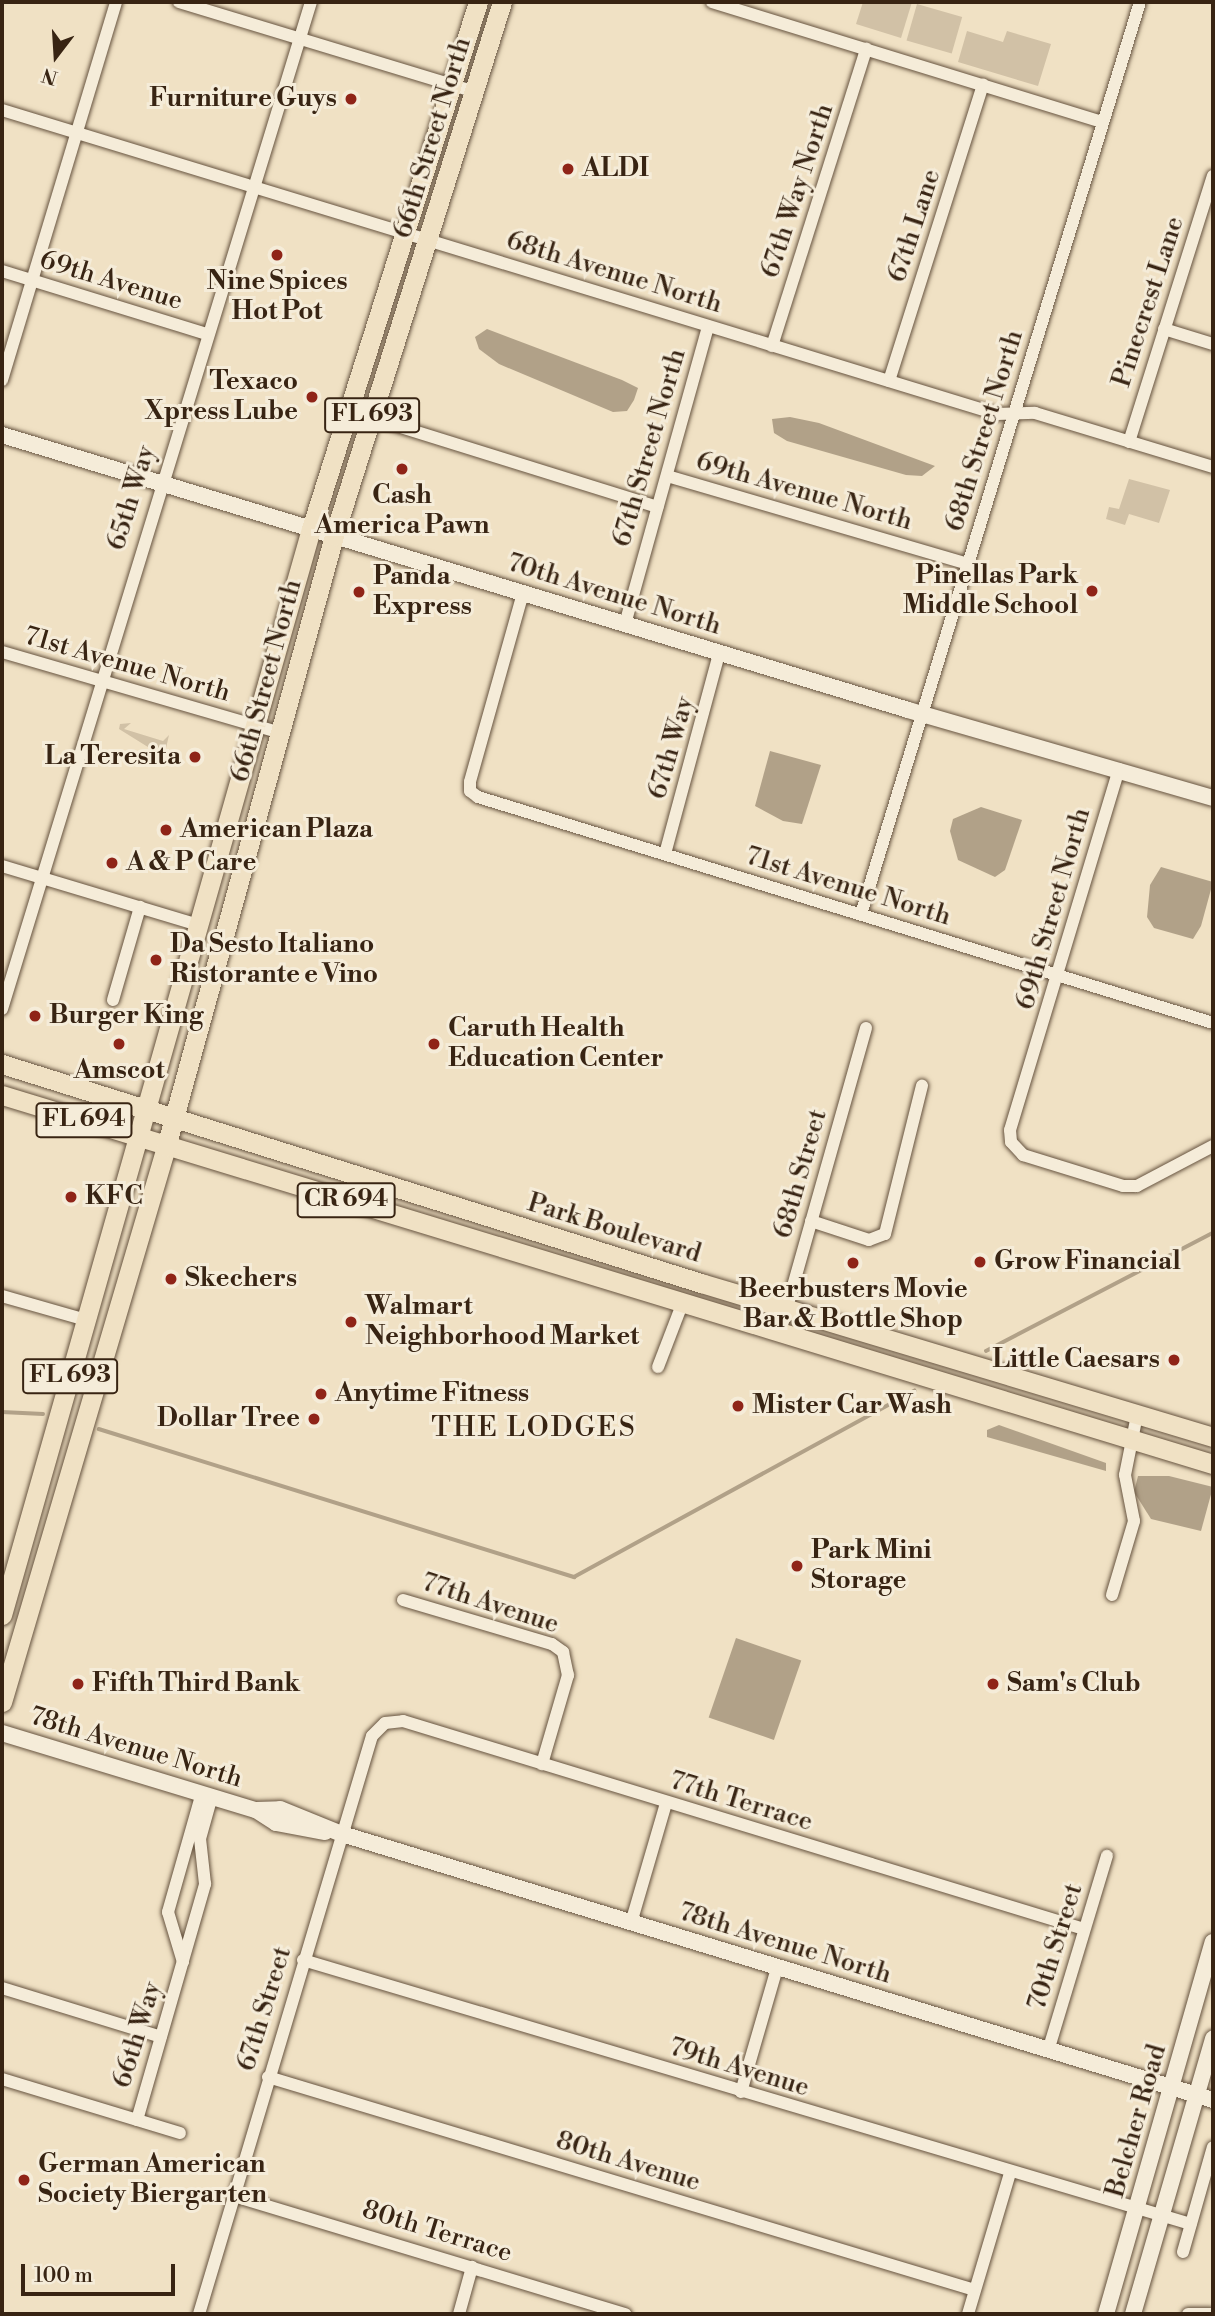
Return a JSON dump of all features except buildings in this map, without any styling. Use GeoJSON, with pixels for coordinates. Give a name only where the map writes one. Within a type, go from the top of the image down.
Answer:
{"type":"FeatureCollection","features":[{"type":"Feature","properties":{"kind":"main road","name":"66th Street North"},"geometry":{"type":"LineString","coordinates":[[2,1615],[311,529],[478,2]]}},
{"type":"Feature","properties":{"kind":"main road","name":"66th Street North"},"geometry":{"type":"LineString","coordinates":[[2,1702],[166,1147],[334,536],[502,2]]}},
{"type":"Feature","properties":{"kind":"main road","name":"Park Boulevard"},"geometry":{"type":"LineString","coordinates":[[2,1064],[512,1224],[1213,1437]]}},
{"type":"Feature","properties":{"kind":"main road","name":"Park Boulevard"},"geometry":{"type":"LineString","coordinates":[[2,1095],[1213,1464]]}},
{"type":"Feature","properties":{"kind":"main road"},"geometry":{"type":"LineString","coordinates":[[429,1225],[450,1220],[505,1232],[512,1224]]}},
{"type":"Feature","properties":{"kind":"street"},"geometry":{"type":"LineString","coordinates":[[2,380],[116,2]]}},
{"type":"Feature","properties":{"kind":"street"},"geometry":{"type":"LineString","coordinates":[[180,2],[475,92]]}},
{"type":"Feature","properties":{"kind":"street","name":"65th Way"},"geometry":{"type":"LineString","coordinates":[[2,1009],[160,483],[312,2]]}},
{"type":"Feature","properties":{"kind":"street"},"geometry":{"type":"LineString","coordinates":[[712,2],[1102,122]]}},
{"type":"Feature","properties":{"kind":"street","name":"68th Street North"},"geometry":{"type":"LineString","coordinates":[[861,914],[1140,2]]}},
{"type":"Feature","properties":{"kind":"street","name":"67th Way North"},"geometry":{"type":"LineString","coordinates":[[772,345],[866,49]]}},
{"type":"Feature","properties":{"kind":"street","name":"67th Lane"},"geometry":{"type":"LineString","coordinates":[[889,381],[983,85]]}},
{"type":"Feature","properties":{"kind":"street","name":"68th Avenue North"},"geometry":{"type":"LineString","coordinates":[[2,110],[889,381],[1014,415],[1035,413],[1213,467]]}},
{"type":"Feature","properties":{"kind":"street","name":"Pinecrest Lane"},"geometry":{"type":"LineString","coordinates":[[1129,442],[1213,176]]}},
{"type":"Feature","properties":{"kind":"street","name":"69th Avenue"},"geometry":{"type":"LineString","coordinates":[[2,271],[206,334]]}},
{"type":"Feature","properties":{"kind":"street","name":"67th Street North"},"geometry":{"type":"LineString","coordinates":[[625,624],[708,326]]}},
{"type":"Feature","properties":{"kind":"street"},"geometry":{"type":"LineString","coordinates":[[1164,329],[1213,344]]}},
{"type":"Feature","properties":{"kind":"street"},"geometry":{"type":"LineString","coordinates":[[352,401],[372,418],[657,507]]}},
{"type":"Feature","properties":{"kind":"street","name":"70th Avenue North"},"geometry":{"type":"LineString","coordinates":[[2,435],[922,715],[1119,769],[1213,798]]}},
{"type":"Feature","properties":{"kind":"street","name":"69th Avenue North"},"geometry":{"type":"LineString","coordinates":[[667,476],[968,564]]}},
{"type":"Feature","properties":{"kind":"street","name":"71st Avenue North"},"geometry":{"type":"LineString","coordinates":[[523,593],[470,791],[1058,977],[1213,1023]]}},
{"type":"Feature","properties":{"kind":"street","name":"71st Avenue North"},"geometry":{"type":"LineString","coordinates":[[2,652],[280,733]]}},
{"type":"Feature","properties":{"kind":"street","name":"67th Way"},"geometry":{"type":"LineString","coordinates":[[665,854],[719,654]]}},
{"type":"Feature","properties":{"kind":"street","name":"69th Street North"},"geometry":{"type":"LineString","coordinates":[[1119,769],[1010,1130],[1012,1142],[1023,1155],[1123,1186],[1137,1186],[1213,1146]]}},
{"type":"Feature","properties":{"kind":"street"},"geometry":{"type":"LineString","coordinates":[[2,866],[199,925]]}},
{"type":"Feature","properties":{"kind":"street"},"geometry":{"type":"LineString","coordinates":[[113,1000],[139,907]]}},
{"type":"Feature","properties":{"kind":"street","name":"68th Street"},"geometry":{"type":"LineString","coordinates":[[780,1332],[866,1028]]}},
{"type":"Feature","properties":{"kind":"street"},"geometry":{"type":"LineString","coordinates":[[811,1221],[869,1240],[885,1234],[922,1086]]}},
{"type":"Feature","properties":{"kind":"street"},"geometry":{"type":"LineString","coordinates":[[2,1296],[86,1320]]}},
{"type":"Feature","properties":{"kind":"street"},"geometry":{"type":"LineString","coordinates":[[658,1367],[683,1303]]}},
{"type":"Feature","properties":{"kind":"street"},"geometry":{"type":"LineString","coordinates":[[1112,1595],[1134,1521],[1125,1475],[1137,1415]]}},
{"type":"Feature","properties":{"kind":"street","name":"77th Avenue"},"geometry":{"type":"LineString","coordinates":[[403,1600],[552,1644],[563,1652],[568,1675],[542,1764]]}},
{"type":"Feature","properties":{"kind":"street","name":"77th Terrace"},"geometry":{"type":"LineString","coordinates":[[385,1723],[403,1721],[1084,1929]]}},
{"type":"Feature","properties":{"kind":"street","name":"67th Street"},"geometry":{"type":"LineString","coordinates":[[201,2314],[268,2077],[372,1736],[385,1723]]}},
{"type":"Feature","properties":{"kind":"street","name":"78th Avenue North"},"geometry":{"type":"LineString","coordinates":[[2,1733],[256,1810],[297,1829],[342,1834],[1213,2100]]}},
{"type":"Feature","properties":{"kind":"street","name":"66th Way"},"geometry":{"type":"LineString","coordinates":[[183,1962],[168,1912],[207,1795]]}},
{"type":"Feature","properties":{"kind":"street","name":"66th Way"},"geometry":{"type":"LineString","coordinates":[[137,2120],[205,1884],[200,1839],[207,1795]]}},
{"type":"Feature","properties":{"kind":"street"},"geometry":{"type":"LineString","coordinates":[[631,1923],[666,1803]]}},
{"type":"Feature","properties":{"kind":"street","name":"70th Street"},"geometry":{"type":"LineString","coordinates":[[1048,2051],[1107,1856]]}},
{"type":"Feature","properties":{"kind":"street","name":"Belcher Road"},"geometry":{"type":"LineString","coordinates":[[1106,2314],[1213,1942]]}},
{"type":"Feature","properties":{"kind":"street","name":"79th Avenue"},"geometry":{"type":"LineString","coordinates":[[303,1960],[1010,2174],[1191,2224]]}},
{"type":"Feature","properties":{"kind":"street"},"geometry":{"type":"LineString","coordinates":[[741,2092],[777,1968]]}},
{"type":"Feature","properties":{"kind":"street"},"geometry":{"type":"LineString","coordinates":[[2,1988],[161,2037]]}},
{"type":"Feature","properties":{"kind":"street","name":"Belcher Road"},"geometry":{"type":"LineString","coordinates":[[1133,2314],[1213,2038]]}},
{"type":"Feature","properties":{"kind":"street","name":"80th Avenue"},"geometry":{"type":"LineString","coordinates":[[268,2077],[975,2290]]}},
{"type":"Feature","properties":{"kind":"street"},"geometry":{"type":"LineString","coordinates":[[2,2079],[180,2133]]}},
{"type":"Feature","properties":{"kind":"street"},"geometry":{"type":"LineString","coordinates":[[1182,2252],[1213,2147]]}},
{"type":"Feature","properties":{"kind":"street"},"geometry":{"type":"LineString","coordinates":[[968,2314],[1010,2174]]}},
{"type":"Feature","properties":{"kind":"street","name":"80th Terrace"},"geometry":{"type":"LineString","coordinates":[[234,2196],[626,2314]]}},
{"type":"Feature","properties":{"kind":"street"},"geometry":{"type":"LineString","coordinates":[[459,2314],[472,2267]]}},
{"type":"Feature","properties":{"kind":"street"},"geometry":{"type":"LineString","coordinates":[[1188,2314],[1212,2314]]}},
{"type":"Feature","properties":{"kind":"shaded area"},"geometry":{"type":"Polygon","coordinates":[[[863,2],[912,2],[901,38],[856,24],[863,2]]]}},
{"type":"Feature","properties":{"kind":"shaded area"},"geometry":{"type":"Polygon","coordinates":[[[917,4],[962,17],[952,53],[907,41],[917,4]]]}},
{"type":"Feature","properties":{"kind":"shaded area"},"geometry":{"type":"Polygon","coordinates":[[[967,31],[1003,42],[1007,31],[1051,44],[1038,86],[958,62],[967,31]]]}},
{"type":"Feature","properties":{"kind":"shaded area"},"geometry":{"type":"Polygon","coordinates":[[[487,329],[622,380],[638,388],[634,400],[627,411],[613,412],[499,364],[479,349],[475,337],[487,329]]]}},
{"type":"Feature","properties":{"kind":"shaded area"},"geometry":{"type":"Polygon","coordinates":[[[790,417],[819,423],[935,466],[922,476],[906,475],[787,441],[774,433],[772,419],[790,417]]]}},
{"type":"Feature","properties":{"kind":"shaded area"},"geometry":{"type":"Polygon","coordinates":[[[1129,479],[1170,490],[1159,523],[1129,514],[1125,525],[1106,519],[1109,507],[1119,509],[1129,479]]]}},
{"type":"Feature","properties":{"kind":"shaded area"},"geometry":{"type":"Polygon","coordinates":[[[131,723],[124,729],[163,741],[169,735],[164,757],[119,729],[120,724],[131,723]]]}},
{"type":"Feature","properties":{"kind":"shaded area"},"geometry":{"type":"Polygon","coordinates":[[[770,751],[821,765],[802,824],[783,821],[755,806],[770,751]]]}},
{"type":"Feature","properties":{"kind":"shaded area"},"geometry":{"type":"Polygon","coordinates":[[[981,807],[1022,820],[1005,870],[995,877],[958,860],[950,831],[953,819],[981,807]]]}},
{"type":"Feature","properties":{"kind":"shaded area"},"geometry":{"type":"Polygon","coordinates":[[[1161,867],[1213,882],[1201,926],[1193,939],[1154,928],[1147,917],[1150,885],[1161,867]]]}},
{"type":"Feature","properties":{"kind":"shaded area"},"geometry":{"type":"Polygon","coordinates":[[[999,1425],[1106,1463],[1106,1471],[987,1437],[987,1430],[999,1425]]]}},
{"type":"Feature","properties":{"kind":"shaded area"},"geometry":{"type":"Polygon","coordinates":[[[1138,1476],[1169,1476],[1213,1487],[1201,1531],[1151,1519],[1134,1492],[1138,1476]]]}},
{"type":"Feature","properties":{"kind":"shaded area"},"geometry":{"type":"Polygon","coordinates":[[[736,1638],[801,1660],[774,1740],[709,1717],[736,1638]]]}},
{"type":"Feature","properties":{"kind":"waterway"},"geometry":{"type":"LineString","coordinates":[[986,1351],[1213,1233]]}},
{"type":"Feature","properties":{"kind":"waterway"},"geometry":{"type":"LineString","coordinates":[[99,1429],[574,1577],[914,1391]]}},
{"type":"Feature","properties":{"kind":"waterway"},"geometry":{"type":"LineString","coordinates":[[2,1412],[43,1414]]}},
{"type":"Feature","properties":{"kind":"place","name":"Furniture Guys"},"geometry":{"type":"Point","coordinates":[351,99]}},
{"type":"Feature","properties":{"kind":"place","name":"ALDI"},"geometry":{"type":"Point","coordinates":[568,169]}},
{"type":"Feature","properties":{"kind":"place","name":"Nine Spices Hot Pot"},"geometry":{"type":"Point","coordinates":[277,255]}},
{"type":"Feature","properties":{"kind":"place","name":"Texaco Xpress Lube"},"geometry":{"type":"Point","coordinates":[312,397]}},
{"type":"Feature","properties":{"kind":"place","name":"Cash America Pawn"},"geometry":{"type":"Point","coordinates":[402,469]}},
{"type":"Feature","properties":{"kind":"place","name":"Pinellas Park Middle School"},"geometry":{"type":"Point","coordinates":[1092,591]}},
{"type":"Feature","properties":{"kind":"place","name":"Panda Express"},"geometry":{"type":"Point","coordinates":[359,592]}},
{"type":"Feature","properties":{"kind":"place","name":"La Teresita"},"geometry":{"type":"Point","coordinates":[195,757]}},
{"type":"Feature","properties":{"kind":"place","name":"American Plaza"},"geometry":{"type":"Point","coordinates":[166,830]}},
{"type":"Feature","properties":{"kind":"place","name":"A & P Care"},"geometry":{"type":"Point","coordinates":[112,863]}},
{"type":"Feature","properties":{"kind":"place","name":"Da Sesto Italiano Ristorante e Vino"},"geometry":{"type":"Point","coordinates":[156,960]}},
{"type":"Feature","properties":{"kind":"place","name":"Burger King"},"geometry":{"type":"Point","coordinates":[35,1016]}},
{"type":"Feature","properties":{"kind":"place","name":"Amscot"},"geometry":{"type":"Point","coordinates":[119,1044]}},
{"type":"Feature","properties":{"kind":"place","name":"Caruth Health Education Center"},"geometry":{"type":"Point","coordinates":[434,1044]}},
{"type":"Feature","properties":{"kind":"place","name":"KFC"},"geometry":{"type":"Point","coordinates":[71,1197]}},
{"type":"Feature","properties":{"kind":"place","name":"Grow Financial"},"geometry":{"type":"Point","coordinates":[980,1262]}},
{"type":"Feature","properties":{"kind":"place","name":"Beerbusters Movie Bar & Bottle Shop"},"geometry":{"type":"Point","coordinates":[853,1263]}},
{"type":"Feature","properties":{"kind":"place","name":"Skechers"},"geometry":{"type":"Point","coordinates":[171,1279]}},
{"type":"Feature","properties":{"kind":"place","name":"Walmart Neighborhood Market"},"geometry":{"type":"Point","coordinates":[351,1322]}},
{"type":"Feature","properties":{"kind":"place","name":"Little Caesars"},"geometry":{"type":"Point","coordinates":[1174,1360]}},
{"type":"Feature","properties":{"kind":"place","name":"Anytime Fitness"},"geometry":{"type":"Point","coordinates":[321,1394]}},
{"type":"Feature","properties":{"kind":"place","name":"Mister Car Wash"},"geometry":{"type":"Point","coordinates":[738,1406]}},
{"type":"Feature","properties":{"kind":"place","name":"Dollar Tree"},"geometry":{"type":"Point","coordinates":[314,1419]}},
{"type":"Feature","properties":{"kind":"place","name":"Park Mini Storage"},"geometry":{"type":"Point","coordinates":[797,1566]}},
{"type":"Feature","properties":{"kind":"place","name":"Fifth Third Bank"},"geometry":{"type":"Point","coordinates":[78,1684]}},
{"type":"Feature","properties":{"kind":"place","name":"Sam's Club"},"geometry":{"type":"Point","coordinates":[993,1684]}},
{"type":"Feature","properties":{"kind":"place","name":"German American Society Biergarten"},"geometry":{"type":"Point","coordinates":[24,2180]}},
{"type":"Feature","properties":{"kind":"district","name":"THE LODGES"},"geometry":{"type":"Point","coordinates":[534,1428]}}]}
